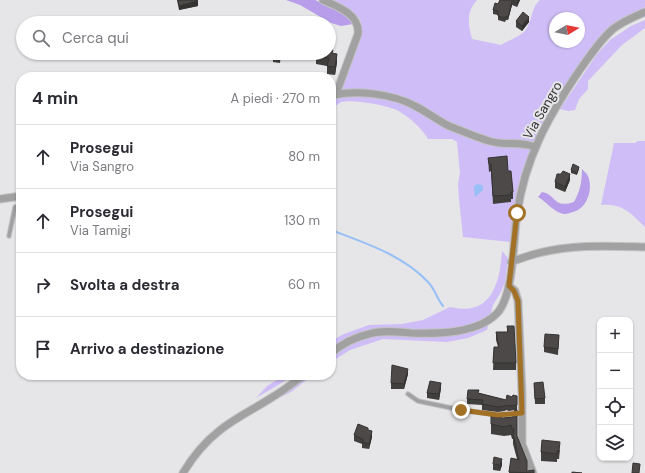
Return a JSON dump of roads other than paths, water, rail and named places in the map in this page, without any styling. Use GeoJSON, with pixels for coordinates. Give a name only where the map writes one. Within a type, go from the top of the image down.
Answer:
{"type":"FeatureCollection","features":[{"type":"Feature","properties":{"kind":"street"},"geometry":{"type":"LineString","coordinates":[[323,0],[339,7],[355,20],[359,27],[358,34],[336,88]]}},
{"type":"Feature","properties":{"kind":"street","name":"Via Sangro"},"geometry":{"type":"LineString","coordinates":[[336,350],[351,340],[369,334],[388,332],[441,334],[474,327],[490,319],[499,311],[504,302],[509,286],[517,213],[525,176],[534,147],[544,126],[592,53],[612,30],[623,22],[645,12]]}},
{"type":"Feature","properties":{"kind":"street"},"geometry":{"type":"LineString","coordinates":[[336,95],[357,93],[386,96],[414,105],[448,125],[490,141],[507,144],[526,144],[534,147]]}},
{"type":"Feature","properties":{"kind":"street"},"geometry":{"type":"LineString","coordinates":[[0,199],[16,197]]}},
{"type":"Feature","properties":{"kind":"street"},"geometry":{"type":"LineString","coordinates":[[512,262],[536,254],[574,248],[601,246],[645,247]]}},
{"type":"Feature","properties":{"kind":"street"},"geometry":{"type":"LineString","coordinates":[[509,286],[514,291],[518,301],[522,444],[533,473]]}},
{"type":"Feature","properties":{"kind":"street"},"geometry":{"type":"LineString","coordinates":[[183,473],[190,462],[218,431],[249,410],[283,391],[297,380]]}},
{"type":"Feature","properties":{"kind":"lane"},"geometry":{"type":"LineString","coordinates":[[9,236],[16,207]]}},
{"type":"Feature","properties":{"kind":"lane"},"geometry":{"type":"LineString","coordinates":[[408,394],[418,401],[461,410],[498,415],[522,413]]}},
{"type":"Feature","properties":{"kind":"water"},"geometry":{"type":"Polygon","coordinates":[[[478,184],[483,186],[483,190],[475,197],[474,186],[478,184]]]}},
{"type":"Feature","properties":{"kind":"waterway"},"geometry":{"type":"LineString","coordinates":[[336,232],[383,251],[407,264],[430,285],[443,306]]}}]}
